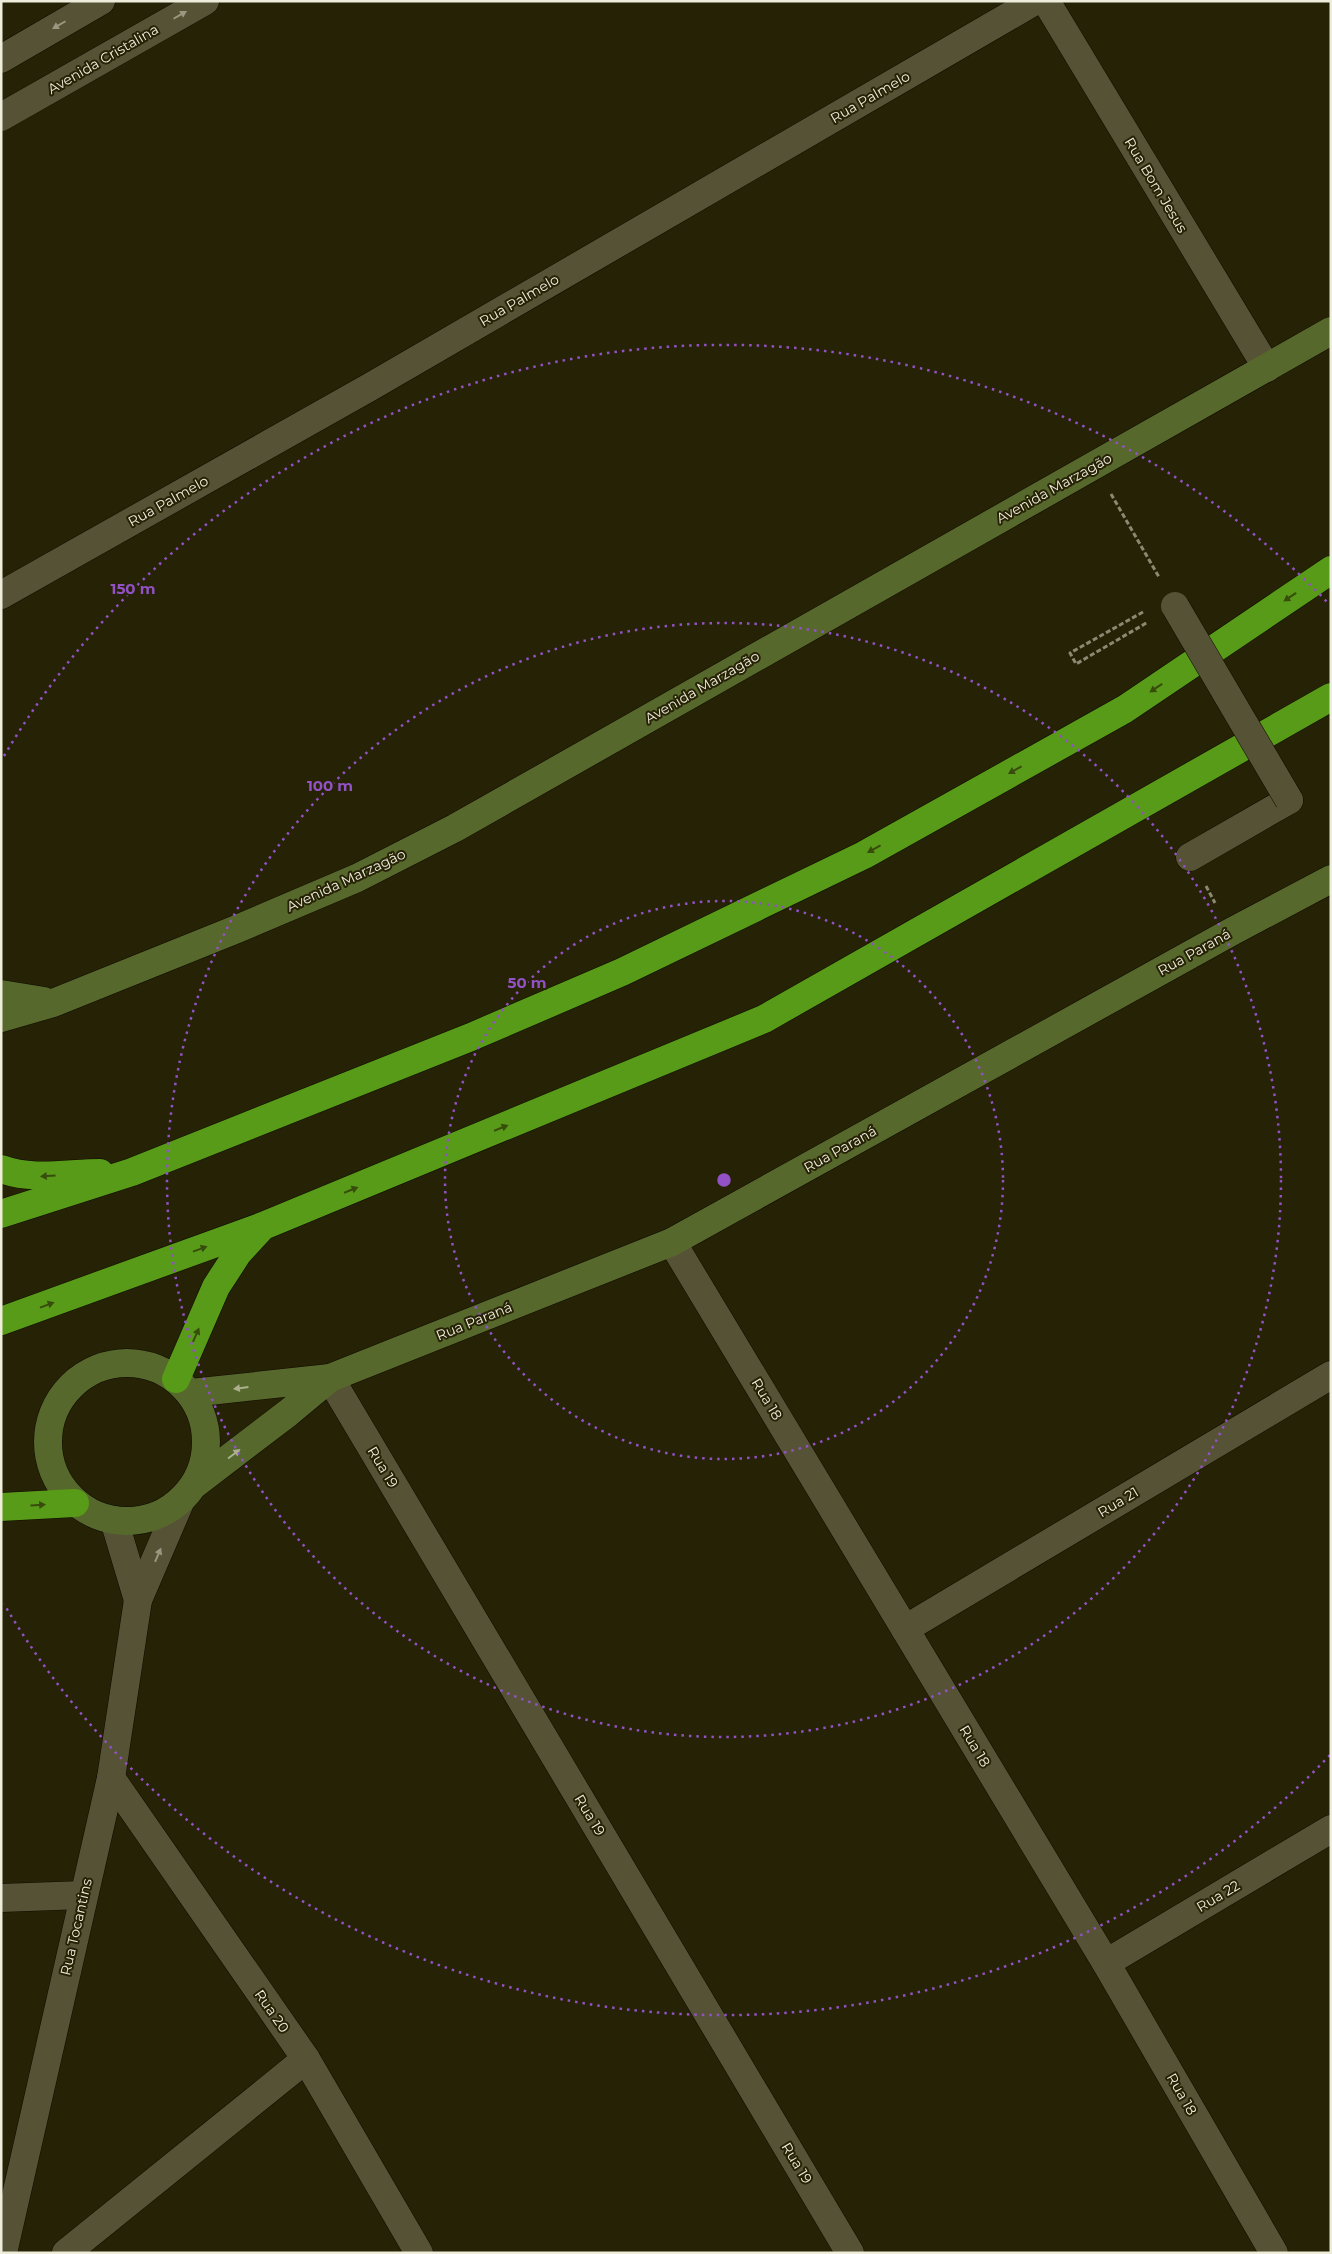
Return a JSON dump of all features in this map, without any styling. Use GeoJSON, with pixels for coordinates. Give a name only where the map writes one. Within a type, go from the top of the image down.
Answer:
{"type":"FeatureCollection","features":[{"type":"Feature","properties":{"kind":"highway"},"geometry":{"type":"LineString","coordinates":[[1,1214],[132,1172],[471,1037],[622,972],[864,855],[1125,709],[1331,570]]}},
{"type":"Feature","properties":{"kind":"highway"},"geometry":{"type":"LineString","coordinates":[[1,1321],[263,1226],[764,1019],[1331,696]]}},
{"type":"Feature","properties":{"kind":"highway"},"geometry":{"type":"LineString","coordinates":[[1,1169],[17,1175],[47,1177],[72,1173],[132,1172]]}},
{"type":"Feature","properties":{"kind":"highway"},"geometry":{"type":"LineString","coordinates":[[183,1386],[216,1287],[238,1253],[263,1226]]}},
{"type":"Feature","properties":{"kind":"highway"},"geometry":{"type":"LineString","coordinates":[[1,1507],[75,1503]]}},
{"type":"Feature","properties":{"kind":"main road","name":"Avenida Marzagão"},"geometry":{"type":"LineString","coordinates":[[1,1018],[53,1003],[237,929],[357,878],[455,828],[1331,331]]}},
{"type":"Feature","properties":{"kind":"main road","name":"Rua Paraná"},"geometry":{"type":"LineString","coordinates":[[188,1492],[330,1378],[672,1242],[1231,932],[1331,879]]}},
{"type":"Feature","properties":{"kind":"main road"},"geometry":{"type":"LineString","coordinates":[[1,994],[53,1003]]}},
{"type":"Feature","properties":{"kind":"main road"},"geometry":{"type":"LineString","coordinates":[[125,1362],[152,1366],[183,1386],[202,1414],[207,1438],[204,1462],[188,1492],[161,1514],[138,1521],[114,1520],[93,1514],[75,1503],[58,1482],[48,1456],[48,1429],[54,1411],[57,1403],[74,1381],[97,1367],[125,1362]]}},
{"type":"Feature","properties":{"kind":"main road","name":"Rua Paraná"},"geometry":{"type":"LineString","coordinates":[[183,1386],[330,1378]]}},
{"type":"Feature","properties":{"kind":"street"},"geometry":{"type":"LineString","coordinates":[[1,59],[101,1]]}},
{"type":"Feature","properties":{"kind":"street","name":"Avenida Cristalina"},"geometry":{"type":"LineString","coordinates":[[1,118],[204,1]]}},
{"type":"Feature","properties":{"kind":"street","name":"Rua Palmelo"},"geometry":{"type":"LineString","coordinates":[[1,595],[370,387],[1035,1]]}},
{"type":"Feature","properties":{"kind":"street","name":"Rua Bom Jesus"},"geometry":{"type":"LineString","coordinates":[[1046,1],[1267,368]]}},
{"type":"Feature","properties":{"kind":"street"},"geometry":{"type":"LineString","coordinates":[[1176,606],[1289,800],[1190,857]]}},
{"type":"Feature","properties":{"kind":"street","name":"Rua 18"},"geometry":{"type":"LineString","coordinates":[[672,1242],[1106,1963],[1274,2253]]}},
{"type":"Feature","properties":{"kind":"street","name":"Rua 21"},"geometry":{"type":"LineString","coordinates":[[905,1629],[1331,1375]]}},
{"type":"Feature","properties":{"kind":"street","name":"Rua 19"},"geometry":{"type":"LineString","coordinates":[[330,1378],[850,2253]]}},
{"type":"Feature","properties":{"kind":"street","name":"Rua Tocantins"},"geometry":{"type":"LineString","coordinates":[[3,2253],[111,1778],[138,1600],[188,1492]]}},
{"type":"Feature","properties":{"kind":"street","name":"Rua Tocantins"},"geometry":{"type":"LineString","coordinates":[[114,1520],[138,1600]]}},
{"type":"Feature","properties":{"kind":"street","name":"Rua 20"},"geometry":{"type":"LineString","coordinates":[[111,1778],[306,2059],[419,2253]]}},
{"type":"Feature","properties":{"kind":"street","name":"Rua 22"},"geometry":{"type":"LineString","coordinates":[[1106,1963],[1331,1829]]}},
{"type":"Feature","properties":{"kind":"street"},"geometry":{"type":"LineString","coordinates":[[1,1898],[83,1895]]}},
{"type":"Feature","properties":{"kind":"street"},"geometry":{"type":"LineString","coordinates":[[66,2253],[306,2059]]}},
{"type":"Feature","properties":{"kind":"path"},"geometry":{"type":"LineString","coordinates":[[1095,465],[1160,580]]}},
{"type":"Feature","properties":{"kind":"path"},"geometry":{"type":"LineString","coordinates":[[1145,611],[1070,653],[1076,664],[1176,606]]}},
{"type":"Feature","properties":{"kind":"path"},"geometry":{"type":"LineString","coordinates":[[1190,857],[1231,932]]}}]}
